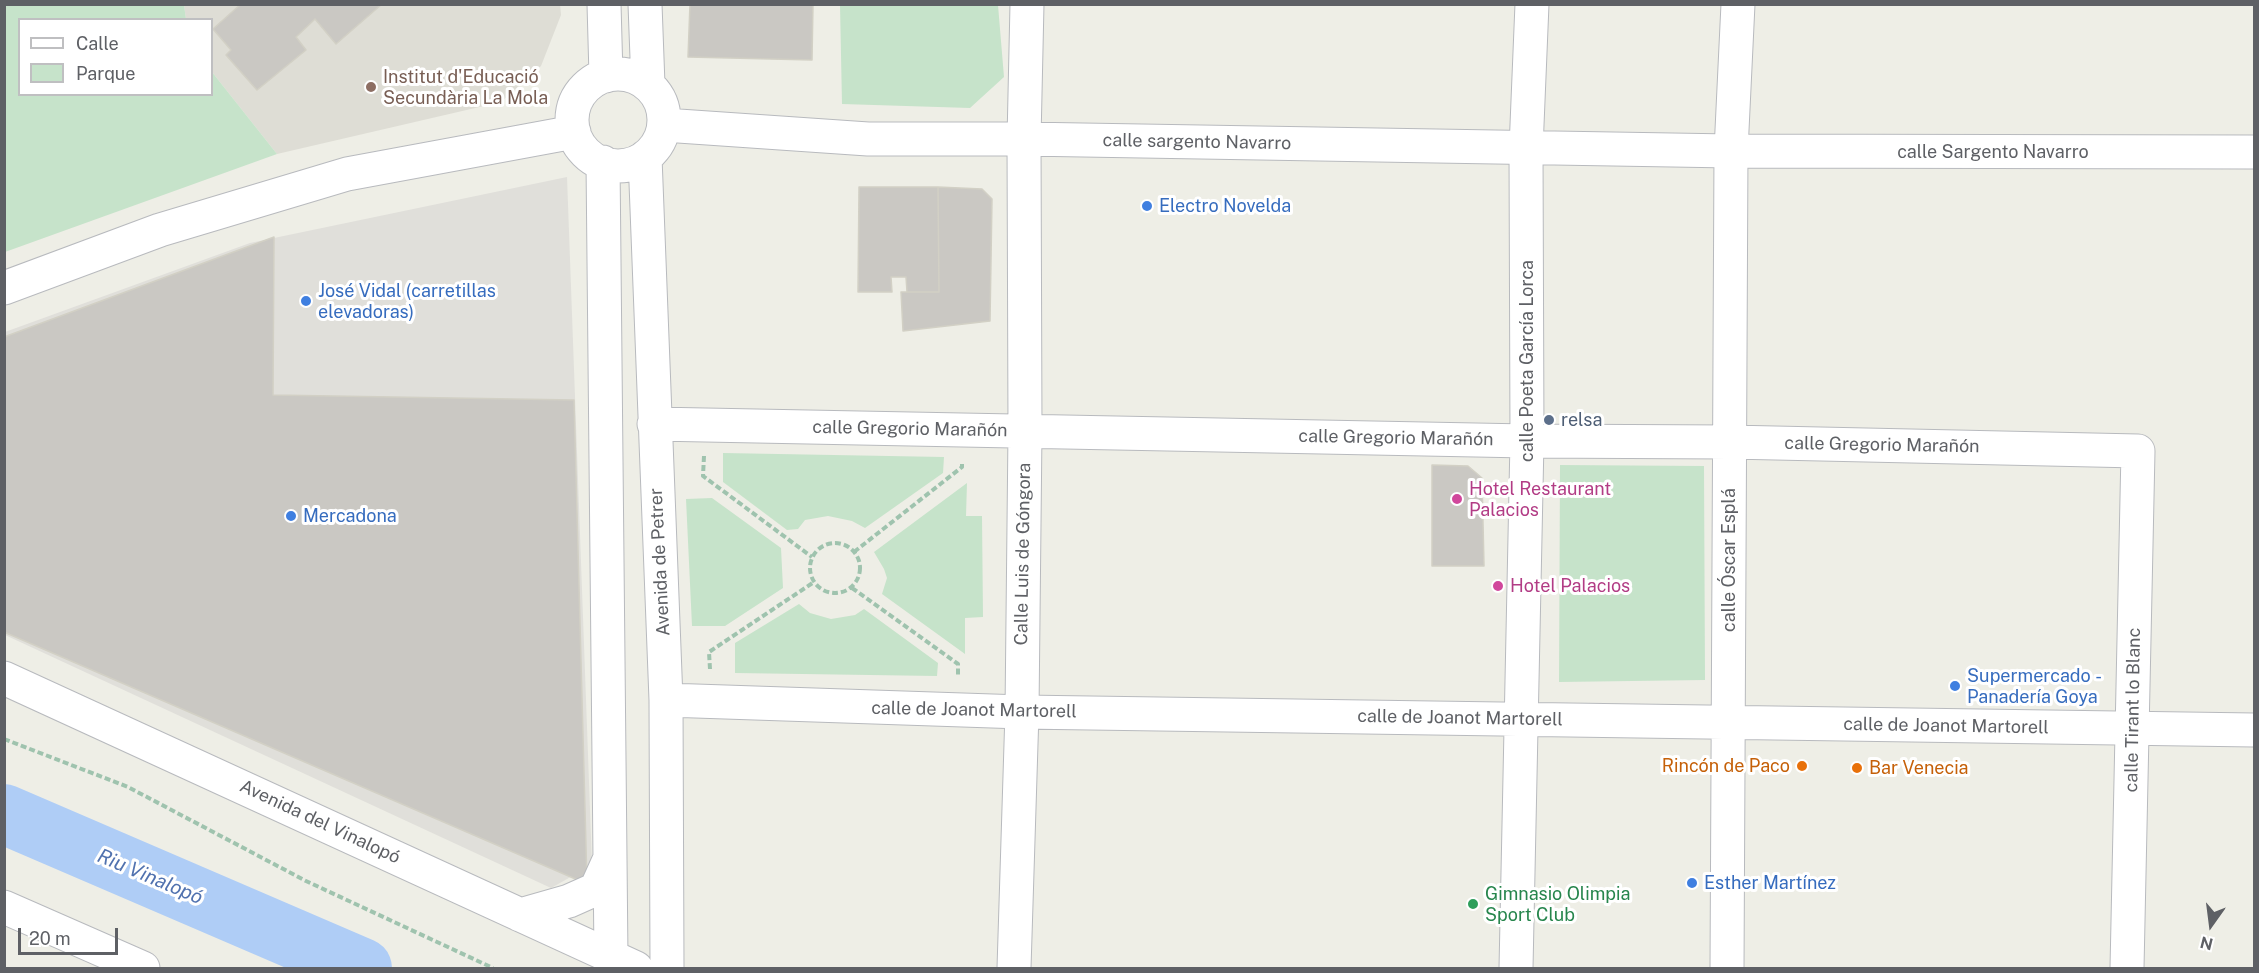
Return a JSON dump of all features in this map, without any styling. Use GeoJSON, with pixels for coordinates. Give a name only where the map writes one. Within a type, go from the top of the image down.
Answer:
{"type":"FeatureCollection","features":[{"type":"Feature","properties":{"kind":"street"},"geometry":{"type":"LineString","coordinates":[[604,4],[606,76]]}},
{"type":"Feature","properties":{"kind":"street"},"geometry":{"type":"LineString","coordinates":[[645,4],[648,85]]}},
{"type":"Feature","properties":{"kind":"street","name":"Calle Luis de Góngora"},"geometry":{"type":"LineString","coordinates":[[1014,969],[1022,712],[1025,431],[1024,139],[1027,4]]}},
{"type":"Feature","properties":{"kind":"street","name":"calle Poeta García Lorca"},"geometry":{"type":"LineString","coordinates":[[1516,969],[1527,441],[1526,149],[1532,4]]}},
{"type":"Feature","properties":{"kind":"street","name":"calle Óscar Esplá"},"geometry":{"type":"LineString","coordinates":[[1727,969],[1731,151],[1738,4]]}},
{"type":"Feature","properties":{"kind":"street"},"geometry":{"type":"LineString","coordinates":[[612,74],[627,75],[642,80],[648,85],[654,90],[662,104],[664,125],[662,135],[654,149],[645,157],[627,165],[611,165],[598,161],[586,152],[574,132],[573,112],[578,98],[587,86],[612,74]]}},
{"type":"Feature","properties":{"kind":"street","name":"calle sargento Navarro"},"geometry":{"type":"LineString","coordinates":[[664,125],[868,139],[1024,139],[1731,151]]}},
{"type":"Feature","properties":{"kind":"street"},"geometry":{"type":"LineString","coordinates":[[4,288],[160,230],[347,174],[574,132]]}},
{"type":"Feature","properties":{"kind":"street","name":"calle Sargento Navarro"},"geometry":{"type":"LineString","coordinates":[[1731,151],[2254,152]]}},
{"type":"Feature","properties":{"kind":"street","name":"Avenida de Petrer"},"geometry":{"type":"LineString","coordinates":[[645,157],[666,700],[667,969]]}},
{"type":"Feature","properties":{"kind":"street"},"geometry":{"type":"LineString","coordinates":[[603,162],[610,858],[623,963]]}},
{"type":"Feature","properties":{"kind":"street","name":"calle Gregorio Marañón"},"geometry":{"type":"LineString","coordinates":[[654,423],[2138,451]]}},
{"type":"Feature","properties":{"kind":"street","name":"calle Tirant lo Blanc"},"geometry":{"type":"LineString","coordinates":[[2127,969],[2138,451]]}},
{"type":"Feature","properties":{"kind":"street","name":"Avenida del Vinalopó"},"geometry":{"type":"LineString","coordinates":[[4,678],[623,963]]}},
{"type":"Feature","properties":{"kind":"street","name":"calle de Joanot Martorell"},"geometry":{"type":"LineString","coordinates":[[666,700],[1022,712],[2254,730]]}},
{"type":"Feature","properties":{"kind":"street"},"geometry":{"type":"LineString","coordinates":[[520,915],[568,901],[596,888],[610,858]]}},
{"type":"Feature","properties":{"kind":"street"},"geometry":{"type":"LineString","coordinates":[[4,907],[143,969]]}},
{"type":"Feature","properties":{"kind":"path"},"geometry":{"type":"LineString","coordinates":[[704,447],[703,476],[812,557]]}},
{"type":"Feature","properties":{"kind":"path"},"geometry":{"type":"LineString","coordinates":[[854,552],[962,467],[963,459]]}},
{"type":"Feature","properties":{"kind":"path"},"geometry":{"type":"LineString","coordinates":[[841,543],[854,552],[860,566],[857,581],[852,588],[837,594],[820,589],[810,574],[812,557],[824,544],[841,543]]}},
{"type":"Feature","properties":{"kind":"path"},"geometry":{"type":"LineString","coordinates":[[711,675],[709,652],[814,582]]}},
{"type":"Feature","properties":{"kind":"path"},"geometry":{"type":"LineString","coordinates":[[852,588],[957,664],[958,678]]}},
{"type":"Feature","properties":{"kind":"path"},"geometry":{"type":"LineString","coordinates":[[4,739],[128,787],[306,881],[493,969]]}},
{"type":"Feature","properties":{"kind":"shaded area","name":"Institut d'Educació Secundària La Mola"},"geometry":{"type":"Polygon","coordinates":[[[560,4],[561,15],[541,66],[501,102],[277,154],[213,73],[213,18],[186,18],[184,5],[560,4]]]}},
{"type":"Feature","properties":{"kind":"shaded area","name":"Mercadona"},"geometry":{"type":"Polygon","coordinates":[[[567,177],[592,865],[551,888],[5,635],[5,332],[250,243],[567,177]]]}},
{"type":"Feature","properties":{"kind":"green space"},"geometry":{"type":"Polygon","coordinates":[[[4,5],[184,5],[186,18],[18,18],[18,96],[213,96],[213,73],[277,154],[5,252],[4,5]]]}},
{"type":"Feature","properties":{"kind":"green space"},"geometry":{"type":"Polygon","coordinates":[[[840,5],[998,5],[1004,77],[970,108],[842,104],[840,5]]]}},
{"type":"Feature","properties":{"kind":"green space"},"geometry":{"type":"Polygon","coordinates":[[[723,453],[944,457],[943,473],[865,528],[852,521],[828,516],[805,520],[798,529],[787,530],[723,482],[723,453]]]}},
{"type":"Feature","properties":{"kind":"green space"},"geometry":{"type":"Polygon","coordinates":[[[1560,465],[1704,466],[1705,680],[1559,682],[1560,465]]]}},
{"type":"Feature","properties":{"kind":"green space"},"geometry":{"type":"Polygon","coordinates":[[[967,483],[966,516],[982,516],[983,617],[965,618],[965,654],[882,594],[887,578],[874,552],[967,483]]]}},
{"type":"Feature","properties":{"kind":"green space"},"geometry":{"type":"Polygon","coordinates":[[[712,498],[781,548],[783,588],[725,626],[692,626],[686,499],[712,498]]]}},
{"type":"Feature","properties":{"kind":"green space"},"geometry":{"type":"Polygon","coordinates":[[[799,604],[810,613],[831,619],[855,615],[864,609],[938,663],[937,676],[735,673],[735,643],[799,604]]]}},
{"type":"Feature","properties":{"kind":"building"},"geometry":{"type":"Polygon","coordinates":[[[241,4],[382,4],[336,44],[315,19],[296,37],[306,50],[257,90],[226,55],[231,50],[213,29],[241,4]]]}},
{"type":"Feature","properties":{"kind":"building"},"geometry":{"type":"Polygon","coordinates":[[[690,4],[813,4],[812,60],[688,57],[690,4]]]}},
{"type":"Feature","properties":{"kind":"building"},"geometry":{"type":"Polygon","coordinates":[[[859,187],[938,187],[939,292],[907,292],[906,277],[891,277],[892,292],[858,292],[859,187]]]}},
{"type":"Feature","properties":{"kind":"building"},"geometry":{"type":"Polygon","coordinates":[[[938,187],[982,189],[992,199],[990,321],[903,331],[901,292],[939,292],[938,187]]]}},
{"type":"Feature","properties":{"kind":"building","name":"Mercadona"},"geometry":{"type":"Polygon","coordinates":[[[274,237],[273,395],[574,400],[587,884],[4,632],[4,337],[274,237]]]}},
{"type":"Feature","properties":{"kind":"building","name":"Hotel Restaurant Palacios"},"geometry":{"type":"Polygon","coordinates":[[[1432,465],[1468,466],[1482,478],[1484,566],[1432,566],[1432,465]]]}},
{"type":"Feature","properties":{"kind":"waterway","name":"Riu Vinalopó"},"geometry":{"type":"LineString","coordinates":[[4,814],[362,968]]}},
{"type":"Feature","properties":{"kind":"place","name":"Institut d'Educació Secundària La Mola"},"geometry":{"type":"Point","coordinates":[371,87]}},
{"type":"Feature","properties":{"kind":"place","name":"Electro Novelda"},"geometry":{"type":"Point","coordinates":[1147,206]}},
{"type":"Feature","properties":{"kind":"place","name":"José Vidal (carretillas elevadoras)"},"geometry":{"type":"Point","coordinates":[306,301]}},
{"type":"Feature","properties":{"kind":"place","name":"relsa"},"geometry":{"type":"Point","coordinates":[1549,420]}},
{"type":"Feature","properties":{"kind":"place","name":"Hotel Restaurant Palacios"},"geometry":{"type":"Point","coordinates":[1457,499]}},
{"type":"Feature","properties":{"kind":"place","name":"Mercadona"},"geometry":{"type":"Point","coordinates":[291,516]}},
{"type":"Feature","properties":{"kind":"place","name":"Hotel Palacios"},"geometry":{"type":"Point","coordinates":[1498,586]}},
{"type":"Feature","properties":{"kind":"place","name":"Supermercado - Panadería Goya"},"geometry":{"type":"Point","coordinates":[1955,686]}},
{"type":"Feature","properties":{"kind":"place","name":"Rincón de Paco"},"geometry":{"type":"Point","coordinates":[1802,766]}},
{"type":"Feature","properties":{"kind":"place","name":"Bar Venecia"},"geometry":{"type":"Point","coordinates":[1857,768]}},
{"type":"Feature","properties":{"kind":"place","name":"Esther Martínez"},"geometry":{"type":"Point","coordinates":[1692,883]}},
{"type":"Feature","properties":{"kind":"place","name":"Gimnasio Olimpia Sport Club"},"geometry":{"type":"Point","coordinates":[1473,904]}}]}
